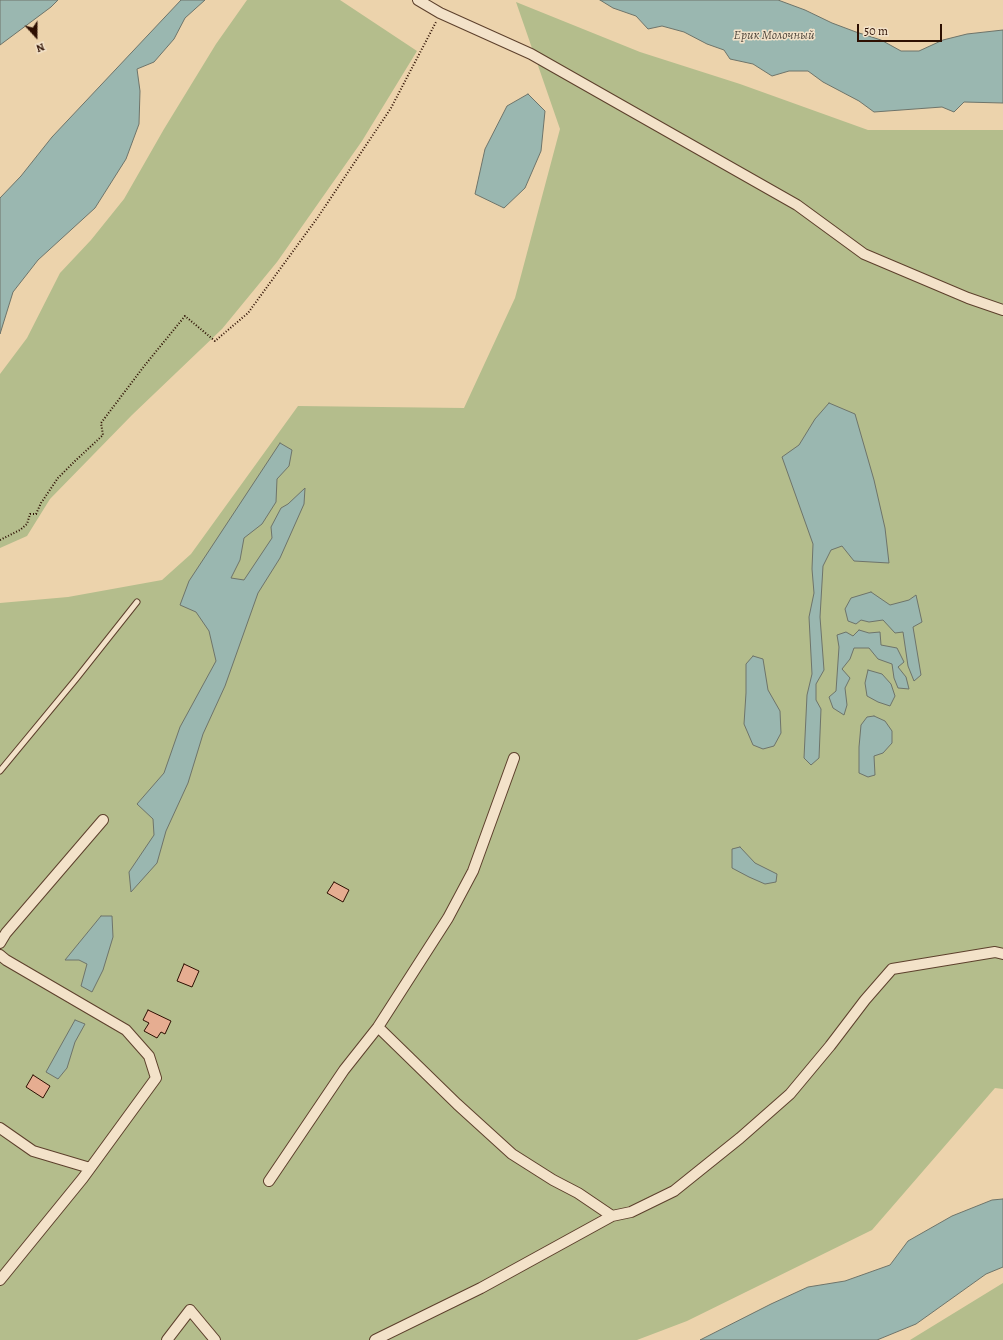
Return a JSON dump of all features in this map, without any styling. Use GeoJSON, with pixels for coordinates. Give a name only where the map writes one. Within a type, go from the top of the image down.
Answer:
{"type":"FeatureCollection","features":[{"type":"Feature","properties":{"kind":"street"},"geometry":{"type":"LineString","coordinates":[[418,0],[440,13],[531,54],[797,205],[864,254],[968,298],[1003,310]]}},
{"type":"Feature","properties":{"kind":"street"},"geometry":{"type":"LineString","coordinates":[[269,1181],[344,1070],[378,1028],[448,918],[473,871],[514,758]]}},
{"type":"Feature","properties":{"kind":"street"},"geometry":{"type":"LineString","coordinates":[[0,943],[6,933],[103,820]]}},
{"type":"Feature","properties":{"kind":"street"},"geometry":{"type":"LineString","coordinates":[[375,1340],[481,1288],[612,1216],[631,1212],[674,1191],[740,1138],[790,1094],[830,1046],[865,1000],[892,969],[995,952],[1003,954]]}},
{"type":"Feature","properties":{"kind":"street"},"geometry":{"type":"LineString","coordinates":[[0,955],[6,960],[126,1030],[149,1056],[156,1078],[90,1168],[0,1280]]}},
{"type":"Feature","properties":{"kind":"street"},"geometry":{"type":"LineString","coordinates":[[378,1028],[457,1104],[512,1154],[553,1180],[578,1193],[612,1216]]}},
{"type":"Feature","properties":{"kind":"street"},"geometry":{"type":"LineString","coordinates":[[0,1128],[33,1151],[90,1168]]}},
{"type":"Feature","properties":{"kind":"street"},"geometry":{"type":"LineString","coordinates":[[167,1340],[190,1310],[215,1340]]}},
{"type":"Feature","properties":{"kind":"lane"},"geometry":{"type":"LineString","coordinates":[[0,770],[76,679],[137,602]]}},
{"type":"Feature","properties":{"kind":"path"},"geometry":{"type":"LineString","coordinates":[[0,540],[20,530],[28,524],[30,514],[36,514],[41,503],[58,478],[103,435],[102,423],[145,365],[185,316],[215,341],[248,313],[318,217],[391,108],[440,13]]}},
{"type":"Feature","properties":{"kind":"green space"},"geometry":{"type":"Polygon","coordinates":[[[247,0],[340,0],[417,51],[362,141],[277,262],[222,329],[132,415],[50,499],[27,536],[0,548],[0,374],[27,338],[60,273],[91,240],[124,199],[164,129],[216,44],[247,0]]]}},
{"type":"Feature","properties":{"kind":"green space"},"geometry":{"type":"Polygon","coordinates":[[[516,2],[640,52],[740,84],[868,130],[1003,130],[1003,1089],[995,1088],[872,1230],[687,1321],[637,1340],[0,1340],[0,603],[68,597],[162,580],[191,554],[298,406],[464,408],[515,298],[560,129],[516,2]]]}},
{"type":"Feature","properties":{"kind":"green space"},"geometry":{"type":"Polygon","coordinates":[[[1003,1283],[1003,1340],[910,1340],[1003,1283]]]}},
{"type":"Feature","properties":{"kind":"water"},"geometry":{"type":"Polygon","coordinates":[[[0,0],[58,0],[51,7],[0,45],[0,0]]]}},
{"type":"Feature","properties":{"kind":"water"},"geometry":{"type":"Polygon","coordinates":[[[181,0],[205,0],[185,18],[174,39],[154,62],[137,69],[140,91],[139,124],[126,159],[95,208],[38,260],[13,292],[0,334],[0,198],[21,176],[52,137],[181,0]]]}},
{"type":"Feature","properties":{"kind":"water","name":"Ерик Молочный"},"geometry":{"type":"Polygon","coordinates":[[[600,0],[778,0],[805,10],[832,23],[881,40],[901,51],[919,51],[943,40],[967,34],[1003,30],[1003,103],[964,102],[954,112],[942,107],[874,112],[859,101],[823,82],[808,71],[789,71],[772,76],[753,64],[730,59],[724,50],[707,44],[684,32],[662,26],[648,29],[636,16],[613,8],[600,0]]]}},
{"type":"Feature","properties":{"kind":"water"},"geometry":{"type":"Polygon","coordinates":[[[528,94],[545,111],[541,151],[525,188],[504,208],[475,194],[485,149],[507,106],[528,94]]]}},
{"type":"Feature","properties":{"kind":"water"},"geometry":{"type":"Polygon","coordinates":[[[829,403],[855,414],[874,480],[885,528],[889,563],[854,561],[842,546],[831,550],[823,566],[820,617],[824,670],[816,684],[816,700],[821,709],[819,758],[811,765],[804,758],[807,695],[812,674],[809,617],[814,593],[812,569],[813,544],[782,457],[799,445],[815,419],[829,403]]]}},
{"type":"Feature","properties":{"kind":"water"},"geometry":{"type":"Polygon","coordinates":[[[280,443],[292,450],[289,466],[277,479],[276,502],[262,524],[244,538],[240,560],[231,578],[244,580],[272,538],[271,527],[281,508],[288,504],[305,488],[304,504],[280,558],[258,593],[225,686],[203,734],[188,783],[166,831],[157,863],[131,892],[129,872],[154,835],[153,819],[137,804],[164,773],[180,727],[216,661],[209,631],[196,612],[180,605],[189,581],[280,443]]]}},
{"type":"Feature","properties":{"kind":"water"},"geometry":{"type":"Polygon","coordinates":[[[871,592],[890,605],[909,600],[916,595],[922,622],[913,627],[921,675],[914,681],[908,666],[903,632],[895,633],[883,620],[869,622],[861,620],[856,624],[848,621],[845,609],[851,598],[871,592]]]}},
{"type":"Feature","properties":{"kind":"water"},"geometry":{"type":"Polygon","coordinates":[[[859,630],[869,633],[880,632],[881,645],[897,648],[904,662],[898,667],[906,677],[909,689],[898,688],[894,678],[892,664],[878,659],[869,648],[854,648],[850,659],[842,669],[850,678],[845,688],[847,705],[844,715],[833,708],[829,697],[836,691],[839,647],[837,635],[846,632],[853,636],[859,630]]]}},
{"type":"Feature","properties":{"kind":"water"},"geometry":{"type":"Polygon","coordinates":[[[753,656],[763,659],[768,690],[780,711],[781,733],[774,746],[763,749],[753,745],[744,724],[746,664],[753,656]]]}},
{"type":"Feature","properties":{"kind":"water"},"geometry":{"type":"Polygon","coordinates":[[[868,670],[882,674],[891,684],[895,696],[890,706],[867,696],[865,683],[868,670]]]}},
{"type":"Feature","properties":{"kind":"water"},"geometry":{"type":"Polygon","coordinates":[[[874,716],[885,721],[892,731],[892,743],[883,753],[874,756],[875,775],[868,777],[859,773],[861,725],[867,717],[874,716]]]}},
{"type":"Feature","properties":{"kind":"water"},"geometry":{"type":"Polygon","coordinates":[[[740,847],[755,863],[777,874],[776,882],[765,884],[732,868],[732,849],[740,847]]]}},
{"type":"Feature","properties":{"kind":"water"},"geometry":{"type":"Polygon","coordinates":[[[101,916],[112,916],[113,937],[103,970],[92,992],[81,986],[87,964],[79,960],[65,960],[101,916]]]}},
{"type":"Feature","properties":{"kind":"water"},"geometry":{"type":"Polygon","coordinates":[[[75,1020],[85,1024],[75,1042],[67,1068],[58,1079],[46,1072],[75,1020]]]}},
{"type":"Feature","properties":{"kind":"water"},"geometry":{"type":"Polygon","coordinates":[[[1003,1199],[1003,1267],[986,1274],[916,1324],[877,1340],[700,1340],[808,1287],[845,1281],[890,1265],[908,1241],[952,1216],[992,1200],[1003,1199]]]}},
{"type":"Feature","properties":{"kind":"building"},"geometry":{"type":"Polygon","coordinates":[[[334,882],[349,890],[343,902],[327,893],[334,882]]]}},
{"type":"Feature","properties":{"kind":"building"},"geometry":{"type":"Polygon","coordinates":[[[184,964],[199,971],[192,987],[177,981],[184,964]]]}},
{"type":"Feature","properties":{"kind":"building"},"geometry":{"type":"Polygon","coordinates":[[[148,1010],[171,1021],[165,1034],[161,1032],[157,1038],[144,1031],[149,1023],[143,1020],[148,1010]]]}},
{"type":"Feature","properties":{"kind":"building"},"geometry":{"type":"Polygon","coordinates":[[[33,1075],[50,1086],[43,1098],[26,1087],[33,1075]]]}}]}
